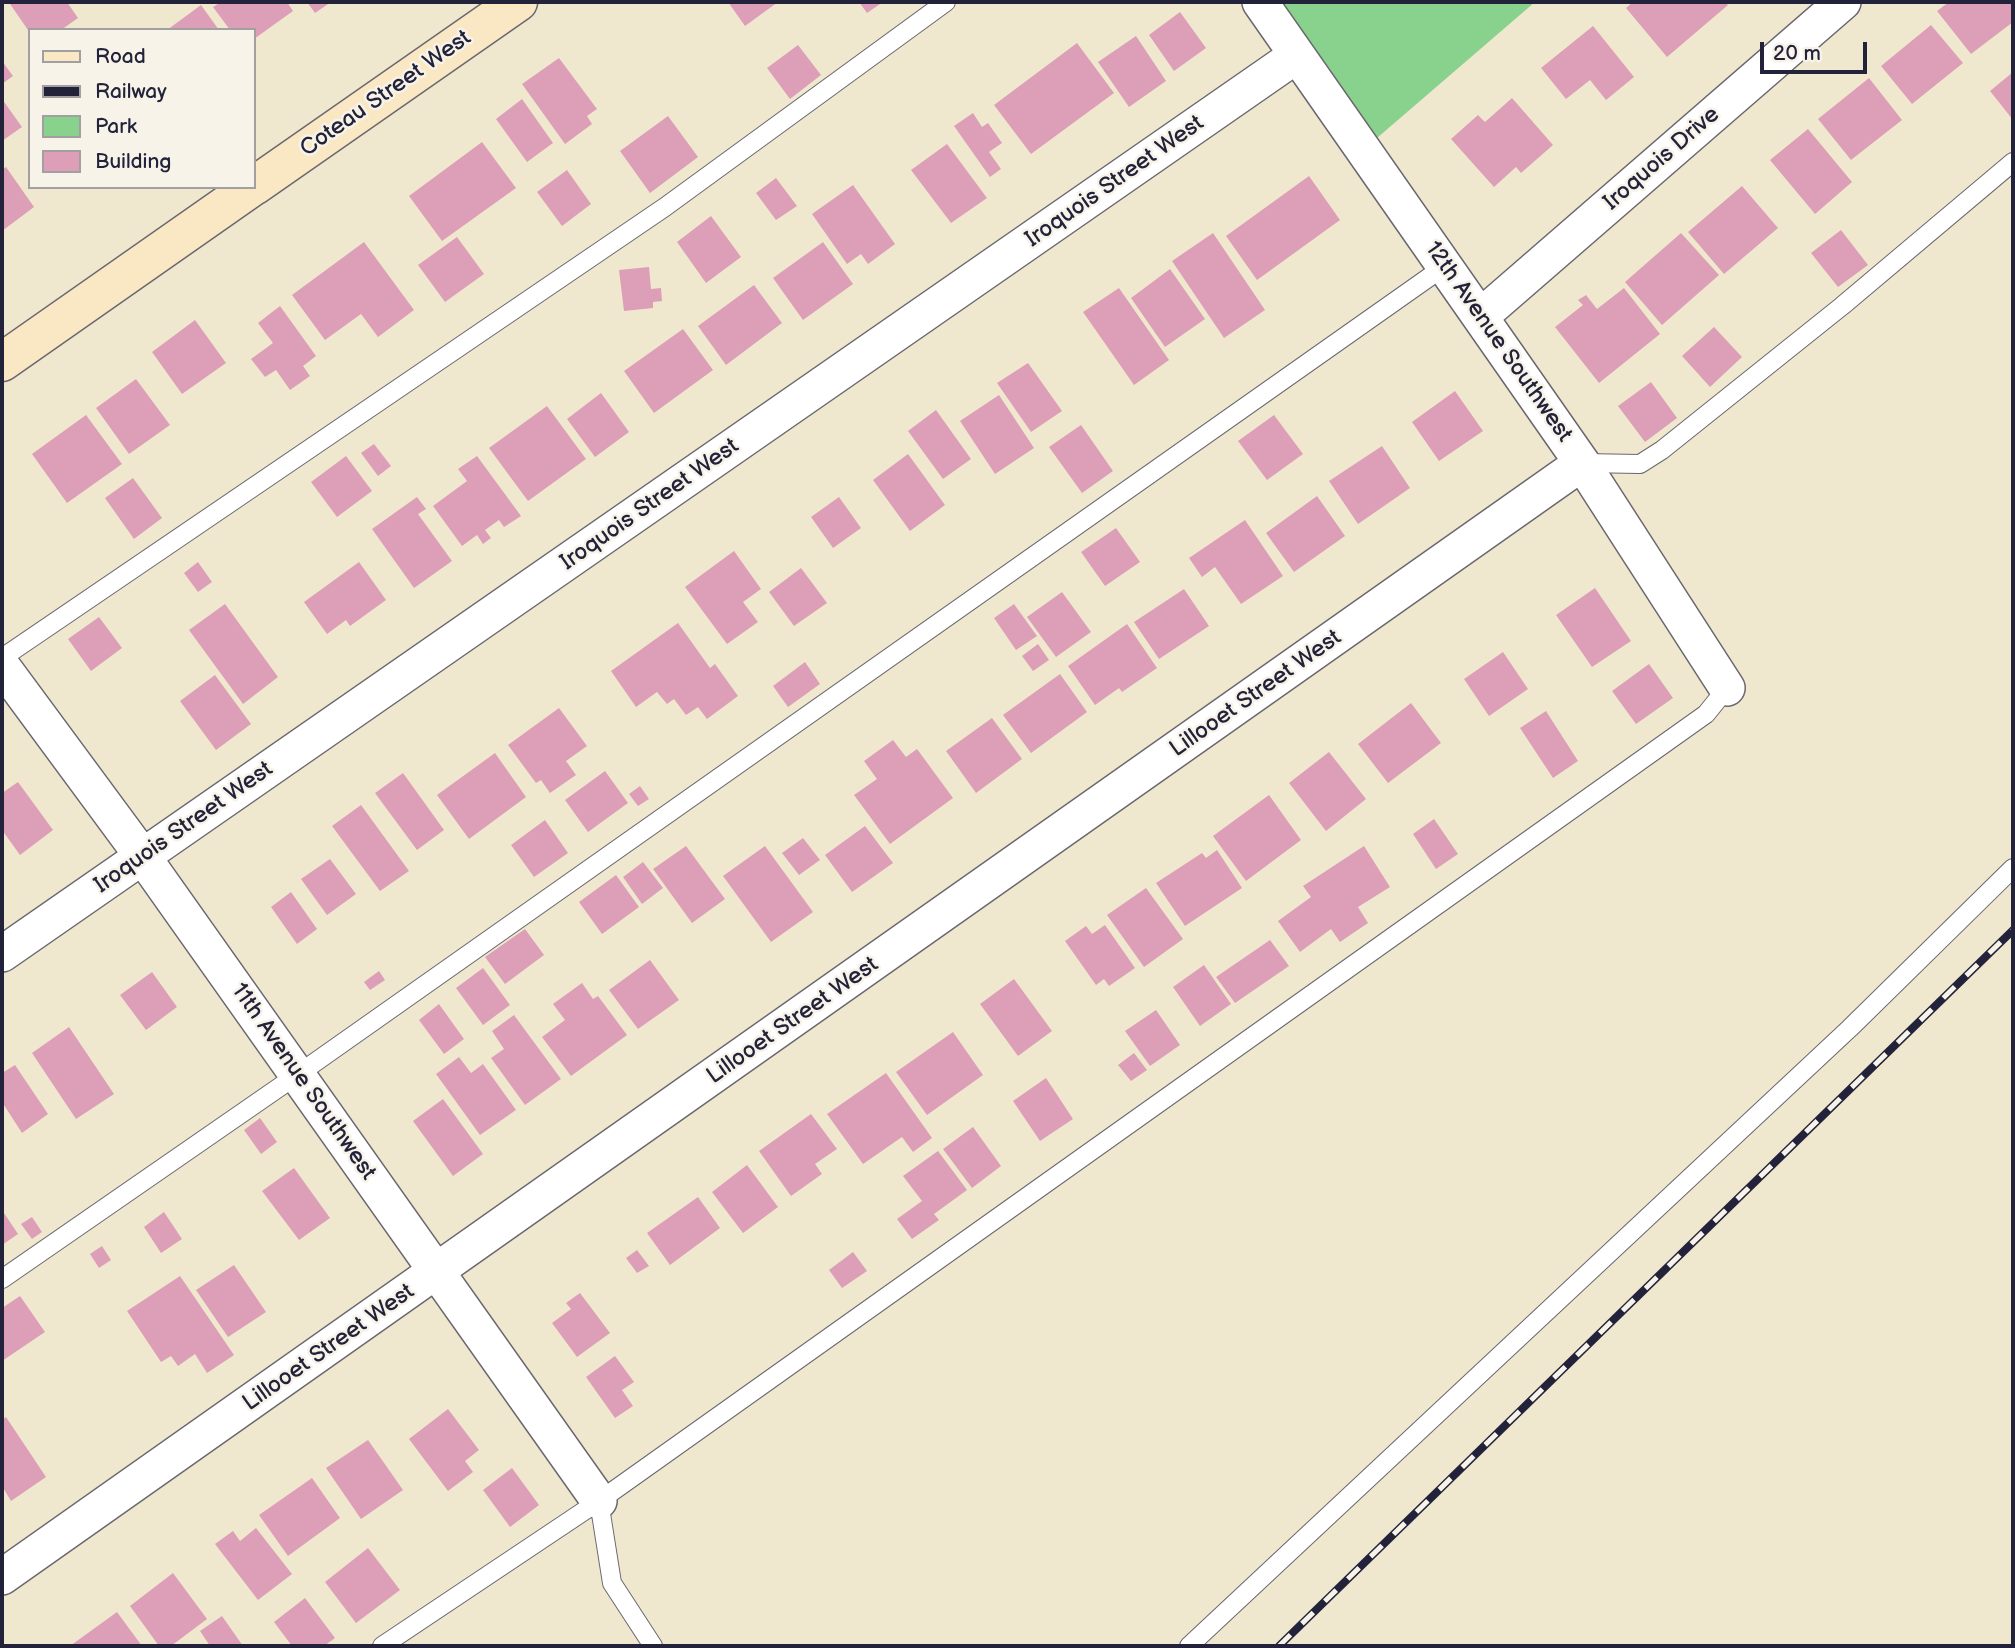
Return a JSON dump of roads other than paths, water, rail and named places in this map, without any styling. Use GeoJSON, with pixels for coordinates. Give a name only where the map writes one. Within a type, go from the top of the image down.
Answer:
{"type":"FeatureCollection","features":[{"type":"Feature","properties":{"kind":"street","name":"Coteau Street West"},"geometry":{"type":"LineString","coordinates":[[256,185],[518,2]]}},
{"type":"Feature","properties":{"kind":"street","name":"12th Avenue Southwest"},"geometry":{"type":"LineString","coordinates":[[1260,2],[1582,463],[1727,688]]}},
{"type":"Feature","properties":{"kind":"street","name":"Iroquois Drive"},"geometry":{"type":"LineString","coordinates":[[1480,317],[1843,2]]}},
{"type":"Feature","properties":{"kind":"street","name":"Iroquois Street West"},"geometry":{"type":"LineString","coordinates":[[2,954],[1297,55]]}},
{"type":"Feature","properties":{"kind":"street","name":"Coteau Street West"},"geometry":{"type":"LineString","coordinates":[[2,362],[250,189]]}},
{"type":"Feature","properties":{"kind":"street","name":"Lillooet Street West"},"geometry":{"type":"LineString","coordinates":[[2,1577],[1582,463]]}},
{"type":"Feature","properties":{"kind":"street","name":"11th Avenue Southwest"},"geometry":{"type":"LineString","coordinates":[[2,666],[143,857],[599,1501]]}},
{"type":"Feature","properties":{"kind":"lane"},"geometry":{"type":"LineString","coordinates":[[2,658],[665,206],[946,2]]}},
{"type":"Feature","properties":{"kind":"lane"},"geometry":{"type":"LineString","coordinates":[[1582,463],[1640,464],[1662,450],[1842,306],[2013,162]]}},
{"type":"Feature","properties":{"kind":"lane"},"geometry":{"type":"LineString","coordinates":[[2,1279],[297,1075],[1445,266]]}},
{"type":"Feature","properties":{"kind":"lane"},"geometry":{"type":"LineString","coordinates":[[382,1646],[599,1501],[1706,714],[1727,688]]}},
{"type":"Feature","properties":{"kind":"lane"},"geometry":{"type":"LineString","coordinates":[[1189,1646],[1840,1038],[2013,868]]}},
{"type":"Feature","properties":{"kind":"lane"},"geometry":{"type":"LineString","coordinates":[[599,1501],[612,1583],[653,1646]]}},
{"type":"Feature","properties":{"kind":"railway"},"geometry":{"type":"LineString","coordinates":[[1279,1646],[2013,930]]}}]}
